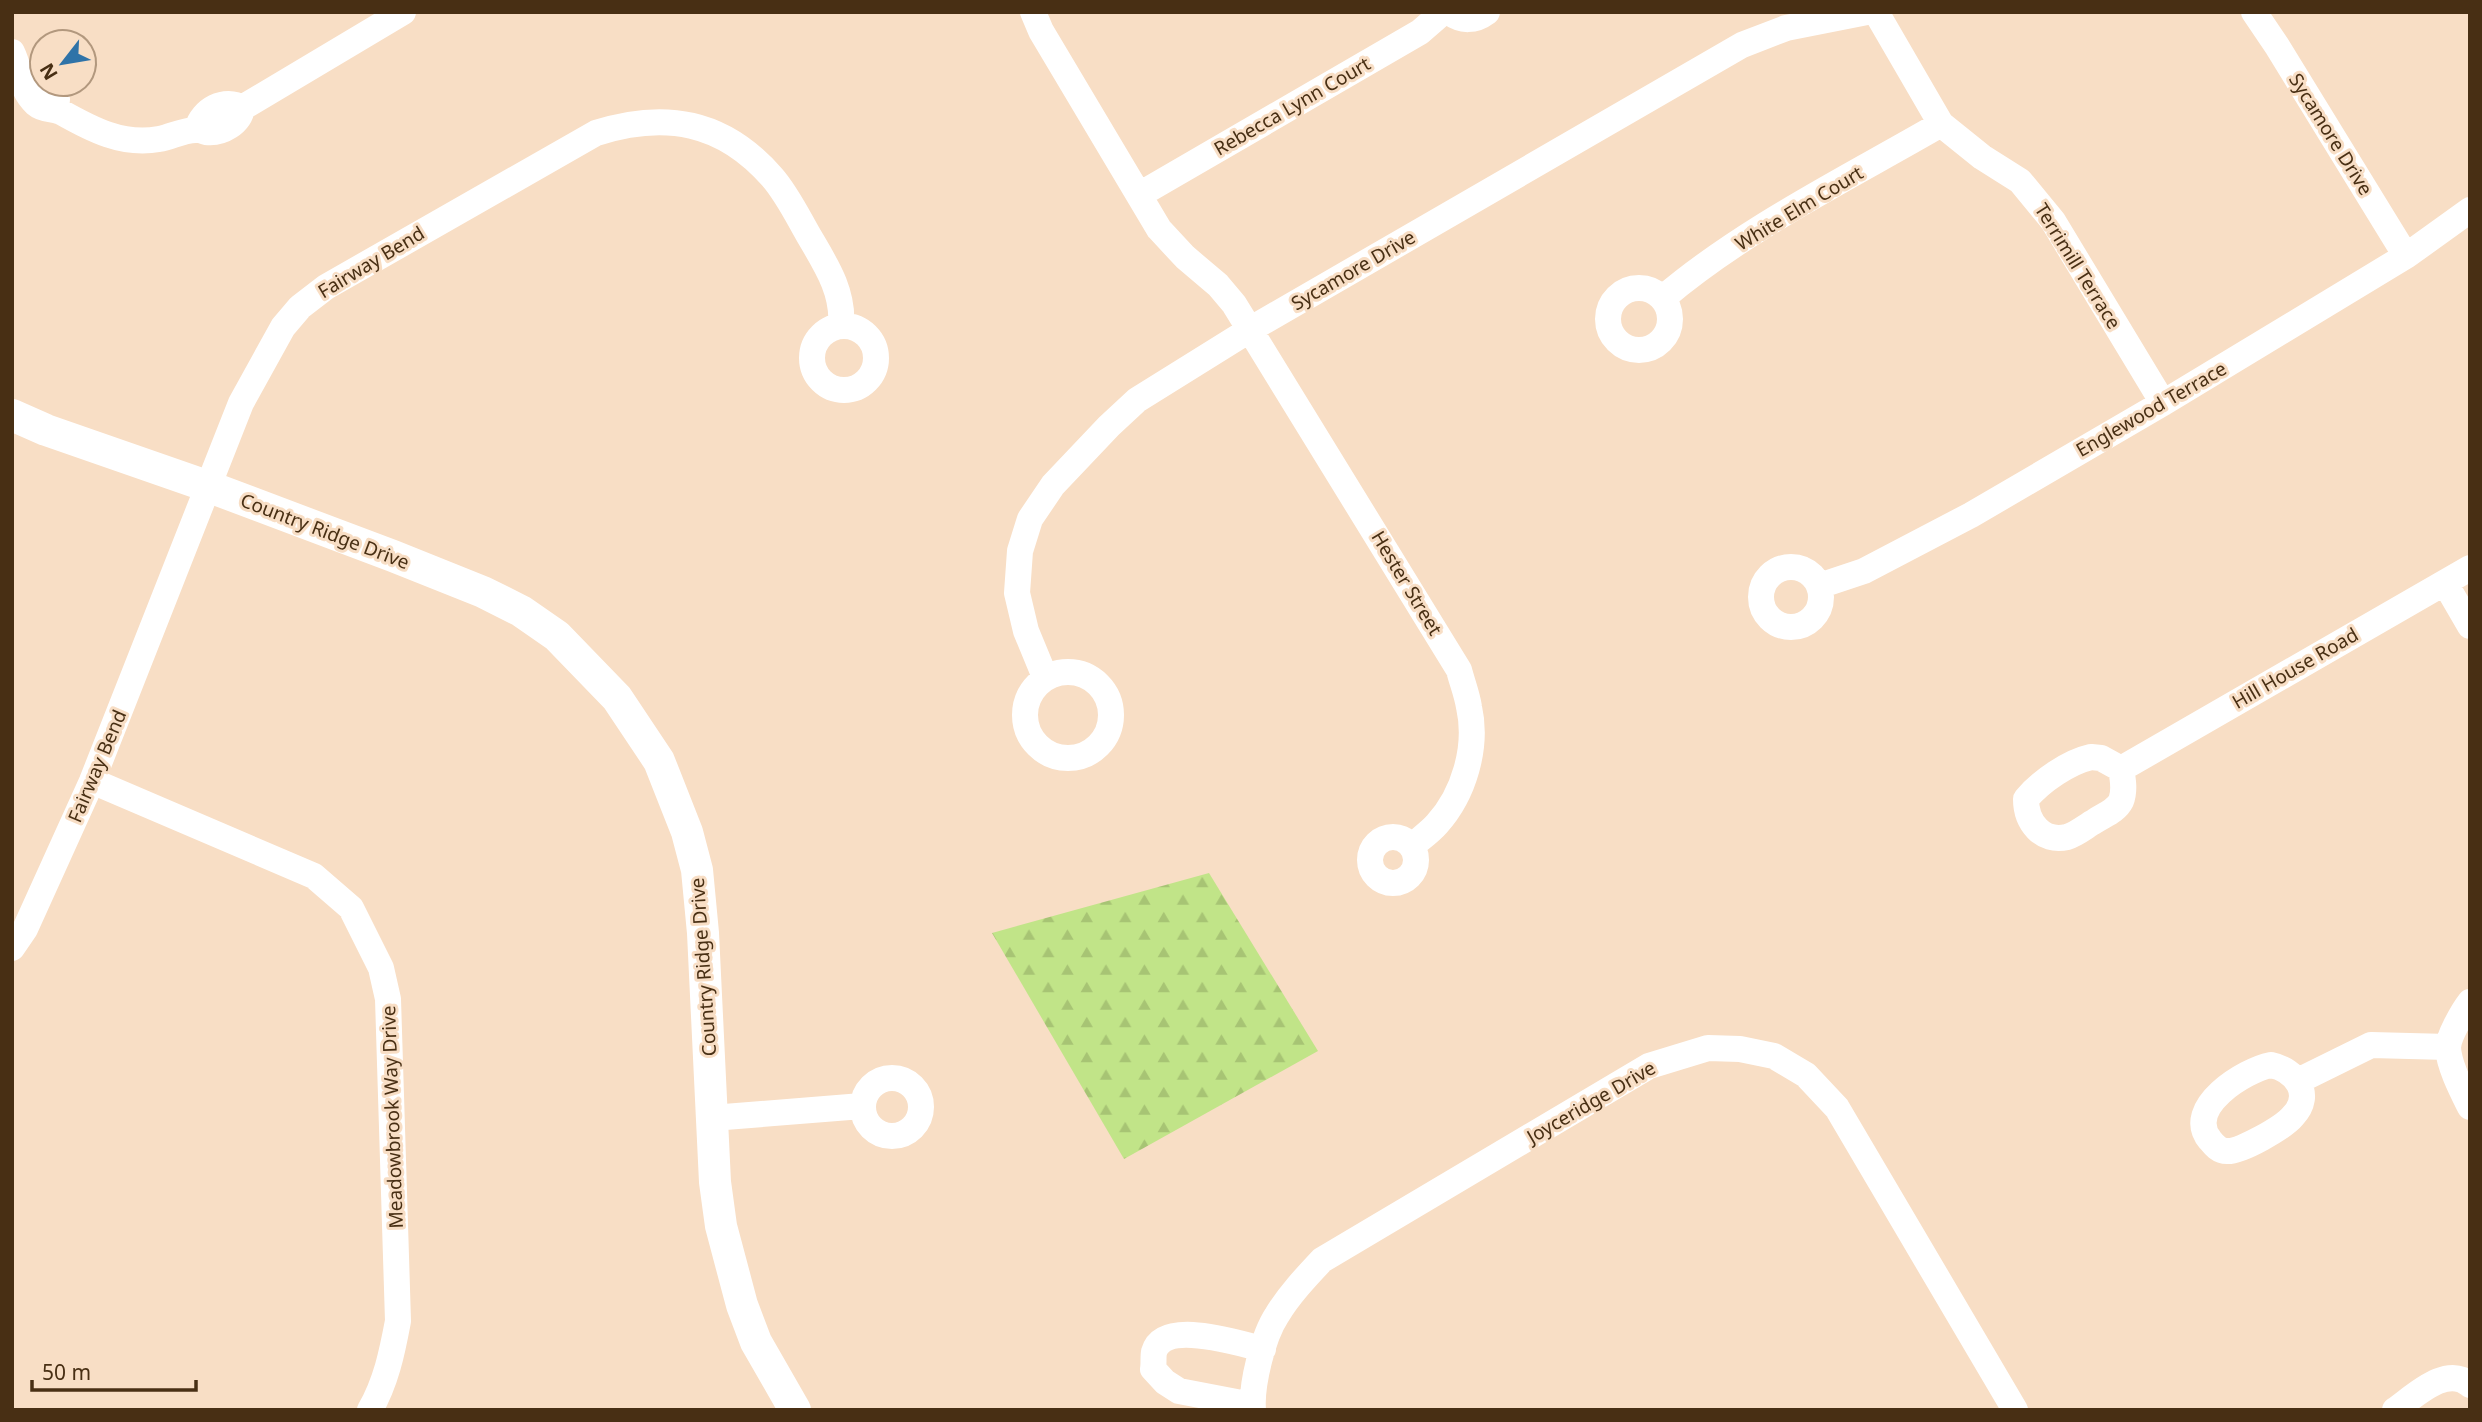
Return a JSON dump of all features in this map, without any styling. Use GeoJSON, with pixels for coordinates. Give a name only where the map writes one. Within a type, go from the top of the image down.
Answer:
{"type":"FeatureCollection","features":[{"type":"Feature","properties":{"kind":"street"},"geometry":{"type":"LineString","coordinates":[[25,66],[23,90],[45,110],[56,110],[96,131],[130,140],[157,140],[197,129],[199,121],[206,113],[225,103],[234,102],[243,108],[403,12]]}},
{"type":"Feature","properties":{"kind":"street","name":"Hester Street"},"geometry":{"type":"LineString","coordinates":[[1033,12],[1041,31],[1159,229],[1185,257],[1218,285],[1251,329],[1458,670],[1470,709],[1471,734],[1464,778],[1437,825],[1412,846]]}},
{"type":"Feature","properties":{"kind":"street","name":"Rebecca Lynn Court"},"geometry":{"type":"LineString","coordinates":[[1139,195],[1420,32],[1443,12]]}},
{"type":"Feature","properties":{"kind":"street"},"geometry":{"type":"LineString","coordinates":[[1449,12],[1468,20],[1479,18],[1487,12]]}},
{"type":"Feature","properties":{"kind":"street","name":"Sycamore Drive"},"geometry":{"type":"LineString","coordinates":[[1045,677],[1026,631],[1017,593],[1020,551],[1030,519],[1053,485],[1137,400],[1251,329],[1742,46],[1786,28],[1867,12]]}},
{"type":"Feature","properties":{"kind":"street","name":"Terrimill Terrace"},"geometry":{"type":"LineString","coordinates":[[1876,12],[1941,124],[1982,157],[2020,181],[2053,221],[2163,403]]}},
{"type":"Feature","properties":{"kind":"street","name":"Sycamore Drive"},"geometry":{"type":"LineString","coordinates":[[2254,12],[2406,256]]}},
{"type":"Feature","properties":{"kind":"street"},"geometry":{"type":"LineString","coordinates":[[56,98],[56,110]]}},
{"type":"Feature","properties":{"kind":"street","name":"Fairway Bend"},"geometry":{"type":"LineString","coordinates":[[12,948],[25,929],[92,781],[241,403],[283,327],[300,307],[326,287],[596,133],[623,125],[676,121],[725,138],[749,154],[774,178],[829,269],[843,308],[841,326]]}},
{"type":"Feature","properties":{"kind":"street","name":"White Elm Court"},"geometry":{"type":"LineString","coordinates":[[1663,298],[1686,278],[1745,238],[1941,124]]}},
{"type":"Feature","properties":{"kind":"street","name":"Englewood Terrace"},"geometry":{"type":"LineString","coordinates":[[1819,586],[1864,571],[1971,515],[2406,256],[2470,210]]}},
{"type":"Feature","properties":{"kind":"street","name":"Country Ridge Drive"},"geometry":{"type":"LineString","coordinates":[[12,415],[46,430],[393,555],[483,592],[557,636],[617,698],[659,761],[679,809],[697,870],[703,933],[715,1182],[721,1226],[732,1270],[757,1342],[795,1410]]}},
{"type":"Feature","properties":{"kind":"street","name":"Hill House Road"},"geometry":{"type":"LineString","coordinates":[[2121,769],[2470,568]]}},
{"type":"Feature","properties":{"kind":"street"},"geometry":{"type":"LineString","coordinates":[[2445,583],[2470,626]]}},
{"type":"Feature","properties":{"kind":"street","name":"Meadowbrook Way Drive"},"geometry":{"type":"LineString","coordinates":[[92,781],[314,876],[352,908],[381,968],[388,999],[398,1321],[390,1363],[370,1410]]}},
{"type":"Feature","properties":{"kind":"street"},"geometry":{"type":"LineString","coordinates":[[2470,1002],[2448,1047],[2458,1081],[2470,1107]]}},
{"type":"Feature","properties":{"kind":"street"},"geometry":{"type":"LineString","coordinates":[[2298,1082],[2371,1045],[2448,1047]]}},
{"type":"Feature","properties":{"kind":"street","name":"Joyceridge Drive"},"geometry":{"type":"LineString","coordinates":[[1264,1349],[1184,1333],[1164,1338],[1154,1351],[1153,1369],[1165,1382],[1179,1391],[1253,1407],[1256,1373],[1275,1318],[1291,1294],[1322,1260],[1649,1066],[1708,1048],[1740,1049],[1774,1056],[1806,1075],[1837,1108],[2015,1410]]}},
{"type":"Feature","properties":{"kind":"street"},"geometry":{"type":"LineString","coordinates":[[712,1118],[862,1106]]}},
{"type":"Feature","properties":{"kind":"street"},"geometry":{"type":"LineString","coordinates":[[2395,1410],[2443,1379],[2461,1378],[2470,1385]]}},
{"type":"Feature","properties":{"kind":"green space"},"geometry":{"type":"Polygon","coordinates":[[[1209,873],[1318,1051],[1124,1159],[992,933],[1209,873]]]}}]}
